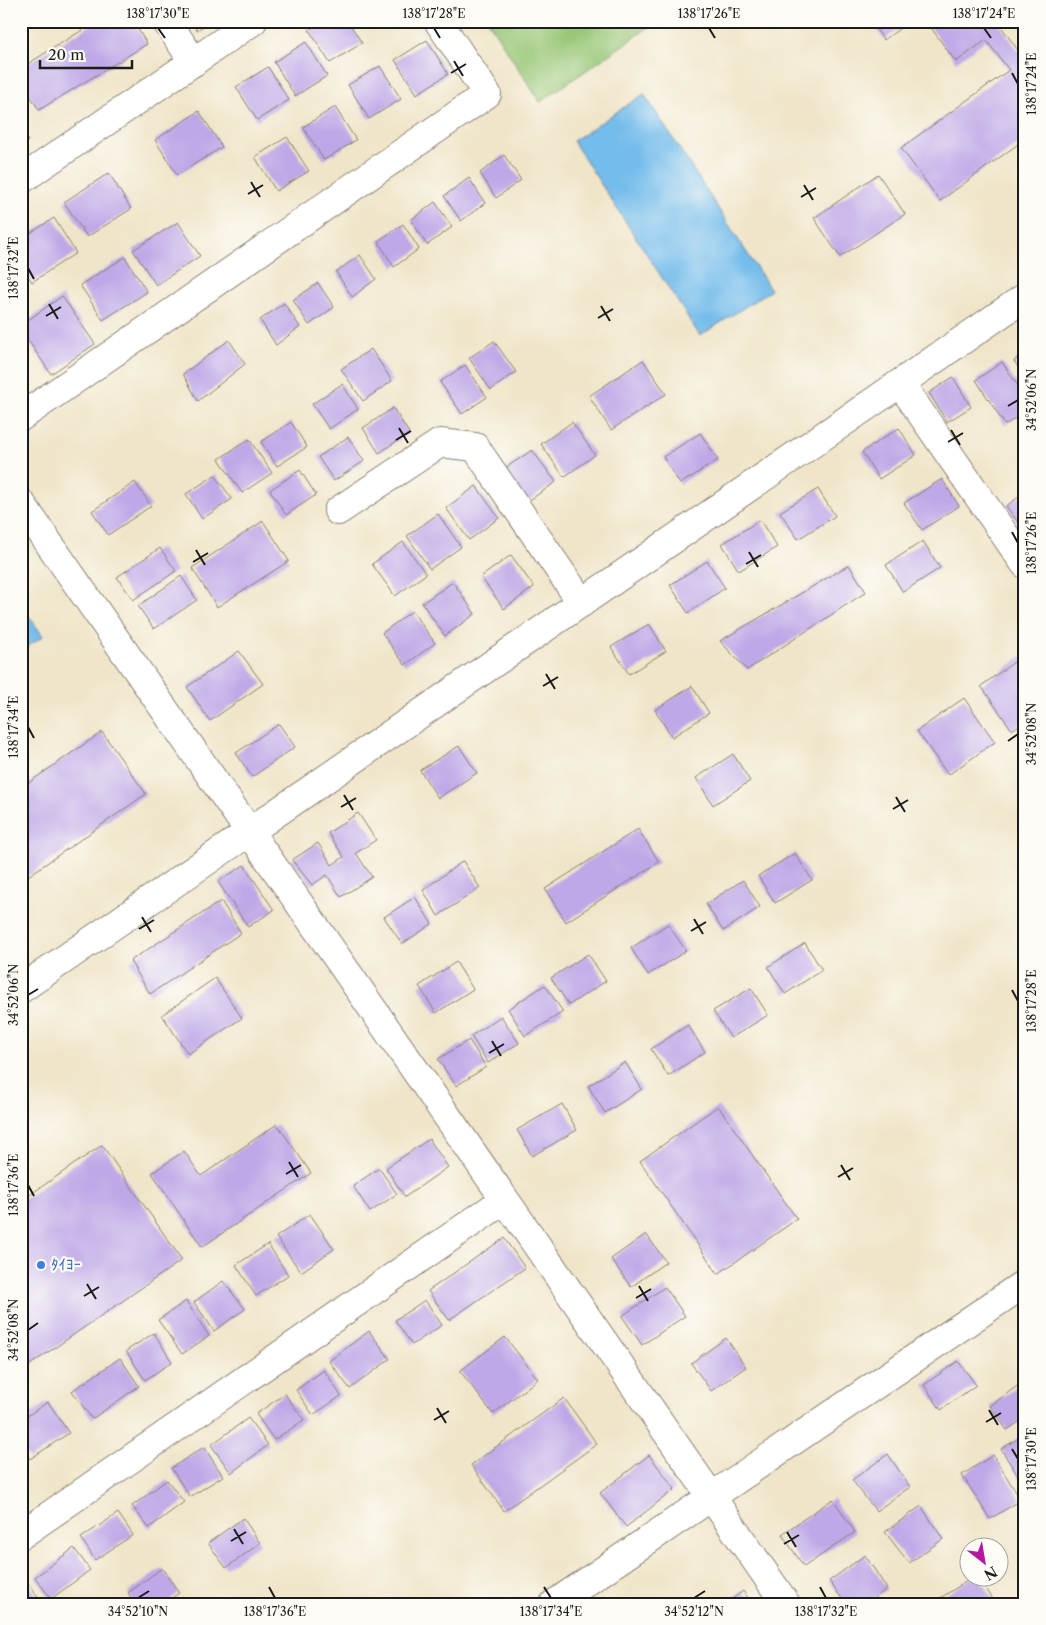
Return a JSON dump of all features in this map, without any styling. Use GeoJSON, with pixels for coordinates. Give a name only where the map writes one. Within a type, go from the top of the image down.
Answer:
{"type":"FeatureCollection","features":[{"type":"Feature","properties":{"kind":"street"},"geometry":{"type":"LineString","coordinates":[[166,21],[194,62]]}},
{"type":"Feature","properties":{"kind":"street"},"geometry":{"type":"LineString","coordinates":[[21,180],[253,21]]}},
{"type":"Feature","properties":{"kind":"street"},"geometry":{"type":"LineString","coordinates":[[21,417],[488,94],[438,21]]}},
{"type":"Feature","properties":{"kind":"street"},"geometry":{"type":"LineString","coordinates":[[21,989],[1025,297]]}},
{"type":"Feature","properties":{"kind":"street"},"geometry":{"type":"LineString","coordinates":[[900,383],[1025,564]]}},
{"type":"Feature","properties":{"kind":"street"},"geometry":{"type":"LineString","coordinates":[[338,511],[440,443],[475,446],[582,603]]}},
{"type":"Feature","properties":{"kind":"street"},"geometry":{"type":"LineString","coordinates":[[21,503],[786,1604]]}},
{"type":"Feature","properties":{"kind":"street"},"geometry":{"type":"LineString","coordinates":[[21,1535],[504,1200]]}},
{"type":"Feature","properties":{"kind":"street"},"geometry":{"type":"LineString","coordinates":[[554,1604],[1025,1283]]}},
{"type":"Feature","properties":{"kind":"green space"},"geometry":{"type":"Polygon","coordinates":[[[488,21],[658,21],[540,102],[488,21]]]}},
{"type":"Feature","properties":{"kind":"water"},"geometry":{"type":"Polygon","coordinates":[[[644,94],[771,290],[700,336],[573,141],[644,94]]]}},
{"type":"Feature","properties":{"kind":"water"},"geometry":{"type":"Polygon","coordinates":[[[21,605],[43,636],[21,651],[21,605]]]}},
{"type":"Feature","properties":{"kind":"building"},"geometry":{"type":"Polygon","coordinates":[[[97,21],[133,21],[147,44],[39,110],[21,81],[21,68],[97,21]]]}},
{"type":"Feature","properties":{"kind":"building"},"geometry":{"type":"Polygon","coordinates":[[[191,21],[211,21],[197,30],[191,21]]]}},
{"type":"Feature","properties":{"kind":"building"},"geometry":{"type":"Polygon","coordinates":[[[322,21],[348,21],[362,43],[330,63],[309,30],[322,21]]]}},
{"type":"Feature","properties":{"kind":"building"},"geometry":{"type":"Polygon","coordinates":[[[377,21],[394,21],[382,29],[377,21]]]}},
{"type":"Feature","properties":{"kind":"building"},"geometry":{"type":"Polygon","coordinates":[[[870,21],[910,21],[884,40],[870,21]]]}},
{"type":"Feature","properties":{"kind":"building"},"geometry":{"type":"Polygon","coordinates":[[[926,21],[997,21],[1025,60],[1025,139],[940,201],[901,148],[1009,70],[986,40],[956,62],[926,21]]]}},
{"type":"Feature","properties":{"kind":"building"},"geometry":{"type":"Polygon","coordinates":[[[427,40],[448,74],[417,94],[395,60],[427,40]]]}},
{"type":"Feature","properties":{"kind":"building"},"geometry":{"type":"Polygon","coordinates":[[[306,42],[327,76],[295,96],[274,62],[306,42]]]}},
{"type":"Feature","properties":{"kind":"building"},"geometry":{"type":"Polygon","coordinates":[[[380,66],[401,99],[369,119],[348,85],[380,66]]]}},
{"type":"Feature","properties":{"kind":"building"},"geometry":{"type":"Polygon","coordinates":[[[268,67],[289,100],[257,120],[236,87],[268,67]]]}},
{"type":"Feature","properties":{"kind":"building"},"geometry":{"type":"Polygon","coordinates":[[[335,107],[356,140],[324,160],[303,127],[335,107]]]}},
{"type":"Feature","properties":{"kind":"building"},"geometry":{"type":"Polygon","coordinates":[[[199,111],[222,147],[177,175],[155,140],[199,111]]]}},
{"type":"Feature","properties":{"kind":"building"},"geometry":{"type":"Polygon","coordinates":[[[21,130],[28,141],[21,146],[21,130]]]}},
{"type":"Feature","properties":{"kind":"building"},"geometry":{"type":"Polygon","coordinates":[[[287,137],[309,171],[276,191],[255,157],[287,137]]]}},
{"type":"Feature","properties":{"kind":"building"},"geometry":{"type":"Polygon","coordinates":[[[504,155],[521,180],[496,198],[480,173],[504,155]]]}},
{"type":"Feature","properties":{"kind":"building"},"geometry":{"type":"Polygon","coordinates":[[[109,173],[131,209],[87,237],[64,202],[109,173]]]}},
{"type":"Feature","properties":{"kind":"building"},"geometry":{"type":"Polygon","coordinates":[[[878,174],[905,214],[840,257],[814,218],[878,174]]]}},
{"type":"Feature","properties":{"kind":"building"},"geometry":{"type":"Polygon","coordinates":[[[469,178],[485,203],[461,221],[444,196],[469,178]]]}},
{"type":"Feature","properties":{"kind":"building"},"geometry":{"type":"Polygon","coordinates":[[[435,202],[452,227],[427,245],[411,220],[435,202]]]}},
{"type":"Feature","properties":{"kind":"building"},"geometry":{"type":"Polygon","coordinates":[[[54,218],[76,253],[32,282],[21,265],[21,239],[54,218]]]}},
{"type":"Feature","properties":{"kind":"building"},"geometry":{"type":"Polygon","coordinates":[[[178,222],[200,256],[156,285],[133,250],[178,222]]]}},
{"type":"Feature","properties":{"kind":"building"},"geometry":{"type":"Polygon","coordinates":[[[403,224],[419,249],[394,267],[378,241],[403,224]]]}},
{"type":"Feature","properties":{"kind":"building"},"geometry":{"type":"Polygon","coordinates":[[[360,255],[376,279],[352,297],[336,272],[360,255]]]}},
{"type":"Feature","properties":{"kind":"building"},"geometry":{"type":"Polygon","coordinates":[[[125,257],[147,292],[103,320],[80,285],[125,257]]]}},
{"type":"Feature","properties":{"kind":"building"},"geometry":{"type":"Polygon","coordinates":[[[318,283],[334,307],[309,325],[293,300],[318,283]]]}},
{"type":"Feature","properties":{"kind":"building"},"geometry":{"type":"Polygon","coordinates":[[[62,296],[95,344],[51,374],[21,330],[21,325],[62,296]]]}},
{"type":"Feature","properties":{"kind":"building"},"geometry":{"type":"Polygon","coordinates":[[[284,303],[300,327],[276,345],[260,320],[284,303]]]}},
{"type":"Feature","properties":{"kind":"building"},"geometry":{"type":"Polygon","coordinates":[[[229,340],[245,364],[198,401],[183,374],[229,340]]]}},
{"type":"Feature","properties":{"kind":"building"},"geometry":{"type":"Polygon","coordinates":[[[494,341],[516,372],[491,390],[469,358],[494,341]]]}},
{"type":"Feature","properties":{"kind":"building"},"geometry":{"type":"Polygon","coordinates":[[[371,349],[392,381],[363,401],[341,369],[371,349]]]}},
{"type":"Feature","properties":{"kind":"building"},"geometry":{"type":"Polygon","coordinates":[[[1025,353],[1025,377],[1014,361],[1025,353]]]}},
{"type":"Feature","properties":{"kind":"building"},"geometry":{"type":"Polygon","coordinates":[[[643,360],[666,394],[611,430],[589,396],[643,360]]]}},
{"type":"Feature","properties":{"kind":"building"},"geometry":{"type":"Polygon","coordinates":[[[1002,362],[1025,396],[1025,412],[1005,425],[976,380],[1002,362]]]}},
{"type":"Feature","properties":{"kind":"building"},"geometry":{"type":"Polygon","coordinates":[[[465,365],[487,397],[462,414],[440,382],[465,365]]]}},
{"type":"Feature","properties":{"kind":"building"},"geometry":{"type":"Polygon","coordinates":[[[953,377],[971,407],[947,422],[929,393],[953,377]]]}},
{"type":"Feature","properties":{"kind":"building"},"geometry":{"type":"Polygon","coordinates":[[[342,384],[358,409],[329,429],[312,404],[342,384]]]}},
{"type":"Feature","properties":{"kind":"building"},"geometry":{"type":"Polygon","coordinates":[[[393,408],[409,433],[379,453],[363,428],[393,408]]]}},
{"type":"Feature","properties":{"kind":"building"},"geometry":{"type":"Polygon","coordinates":[[[291,422],[307,447],[277,466],[261,442],[291,422]]]}},
{"type":"Feature","properties":{"kind":"building"},"geometry":{"type":"Polygon","coordinates":[[[572,422],[595,455],[564,477],[541,444],[572,422]]]}},
{"type":"Feature","properties":{"kind":"building"},"geometry":{"type":"Polygon","coordinates":[[[899,428],[916,455],[879,479],[862,452],[899,428]]]}},
{"type":"Feature","properties":{"kind":"building"},"geometry":{"type":"Polygon","coordinates":[[[700,433],[718,460],[680,484],[663,457],[700,433]]]}},
{"type":"Feature","properties":{"kind":"building"},"geometry":{"type":"Polygon","coordinates":[[[348,437],[364,461],[334,481],[318,457],[348,437]]]}},
{"type":"Feature","properties":{"kind":"building"},"geometry":{"type":"Polygon","coordinates":[[[249,439],[272,473],[242,493],[219,459],[249,439]]]}},
{"type":"Feature","properties":{"kind":"building"},"geometry":{"type":"Polygon","coordinates":[[[532,450],[556,482],[524,504],[501,471],[532,450]]]}},
{"type":"Feature","properties":{"kind":"building"},"geometry":{"type":"Polygon","coordinates":[[[300,470],[316,495],[286,515],[270,490],[300,470]]]}},
{"type":"Feature","properties":{"kind":"building"},"geometry":{"type":"Polygon","coordinates":[[[215,475],[232,499],[202,519],[186,494],[215,475]]]}},
{"type":"Feature","properties":{"kind":"building"},"geometry":{"type":"Polygon","coordinates":[[[942,479],[959,506],[922,530],[904,503],[942,479]]]}},
{"type":"Feature","properties":{"kind":"building"},"geometry":{"type":"Polygon","coordinates":[[[135,482],[151,506],[108,535],[92,511],[135,482]]]}},
{"type":"Feature","properties":{"kind":"building"},"geometry":{"type":"Polygon","coordinates":[[[476,486],[499,518],[469,540],[446,508],[476,486]]]}},
{"type":"Feature","properties":{"kind":"building"},"geometry":{"type":"Polygon","coordinates":[[[818,489],[835,516],[798,539],[780,512],[818,489]]]}},
{"type":"Feature","properties":{"kind":"building"},"geometry":{"type":"Polygon","coordinates":[[[1025,493],[1025,532],[1006,506],[1025,493]]]}},
{"type":"Feature","properties":{"kind":"building"},"geometry":{"type":"Polygon","coordinates":[[[438,514],[461,547],[430,569],[407,536],[438,514]]]}},
{"type":"Feature","properties":{"kind":"building"},"geometry":{"type":"Polygon","coordinates":[[[760,520],[777,547],[739,571],[722,544],[760,520]]]}},
{"type":"Feature","properties":{"kind":"building"},"geometry":{"type":"Polygon","coordinates":[[[263,521],[289,561],[217,607],[192,568],[263,521]]]}},
{"type":"Feature","properties":{"kind":"building"},"geometry":{"type":"Polygon","coordinates":[[[923,541],[940,568],[903,592],[886,565],[923,541]]]}},
{"type":"Feature","properties":{"kind":"building"},"geometry":{"type":"Polygon","coordinates":[[[403,542],[426,574],[395,596],[372,564],[403,542]]]}},
{"type":"Feature","properties":{"kind":"building"},"geometry":{"type":"Polygon","coordinates":[[[160,548],[176,571],[133,600],[117,577],[160,548]]]}},
{"type":"Feature","properties":{"kind":"building"},"geometry":{"type":"Polygon","coordinates":[[[511,555],[534,587],[504,609],[481,577],[511,555]]]}},
{"type":"Feature","properties":{"kind":"building"},"geometry":{"type":"Polygon","coordinates":[[[707,561],[725,588],[688,613],[670,585],[707,561]]]}},
{"type":"Feature","properties":{"kind":"building"},"geometry":{"type":"Polygon","coordinates":[[[849,565],[866,592],[747,670],[720,641],[849,565]]]}},
{"type":"Feature","properties":{"kind":"building"},"geometry":{"type":"Polygon","coordinates":[[[181,576],[197,600],[154,629],[138,606],[181,576]]]}},
{"type":"Feature","properties":{"kind":"building"},"geometry":{"type":"Polygon","coordinates":[[[453,582],[475,614],[445,636],[422,603],[453,582]]]}},
{"type":"Feature","properties":{"kind":"building"},"geometry":{"type":"Polygon","coordinates":[[[412,611],[435,643],[405,665],[382,633],[412,611]]]}},
{"type":"Feature","properties":{"kind":"building"},"geometry":{"type":"Polygon","coordinates":[[[649,624],[666,651],[629,674],[611,647],[649,624]]]}},
{"type":"Feature","properties":{"kind":"building"},"geometry":{"type":"Polygon","coordinates":[[[239,651],[263,684],[210,721],[187,687],[239,651]]]}},
{"type":"Feature","properties":{"kind":"building"},"geometry":{"type":"Polygon","coordinates":[[[1025,654],[1025,721],[1012,730],[981,686],[1025,654]]]}},
{"type":"Feature","properties":{"kind":"building"},"geometry":{"type":"Polygon","coordinates":[[[692,686],[709,713],[672,737],[655,710],[692,686]]]}},
{"type":"Feature","properties":{"kind":"building"},"geometry":{"type":"Polygon","coordinates":[[[964,698],[995,742],[948,775],[917,731],[964,698]]]}},
{"type":"Feature","properties":{"kind":"building"},"geometry":{"type":"Polygon","coordinates":[[[279,724],[295,747],[252,777],[236,753],[279,724]]]}},
{"type":"Feature","properties":{"kind":"building"},"geometry":{"type":"Polygon","coordinates":[[[102,732],[146,794],[21,881],[21,788],[102,732]]]}},
{"type":"Feature","properties":{"kind":"building"},"geometry":{"type":"Polygon","coordinates":[[[459,746],[477,773],[438,798],[420,770],[459,746]]]}},
{"type":"Feature","properties":{"kind":"building"},"geometry":{"type":"Polygon","coordinates":[[[733,754],[750,781],[713,805],[696,778],[733,754]]]}},
{"type":"Feature","properties":{"kind":"building"},"geometry":{"type":"Polygon","coordinates":[[[358,813],[376,840],[356,853],[372,877],[341,897],[327,875],[312,885],[292,860],[318,843],[332,865],[344,857],[328,833],[358,813]]]}},
{"type":"Feature","properties":{"kind":"building"},"geometry":{"type":"Polygon","coordinates":[[[638,829],[659,862],[566,922],[545,889],[638,829]]]}},
{"type":"Feature","properties":{"kind":"building"},"geometry":{"type":"Polygon","coordinates":[[[795,853],[812,880],[775,903],[758,876],[795,853]]]}},
{"type":"Feature","properties":{"kind":"building"},"geometry":{"type":"Polygon","coordinates":[[[463,861],[480,888],[438,916],[423,890],[463,861]]]}},
{"type":"Feature","properties":{"kind":"building"},"geometry":{"type":"Polygon","coordinates":[[[244,865],[274,910],[248,927],[218,882],[244,865]]]}},
{"type":"Feature","properties":{"kind":"building"},"geometry":{"type":"Polygon","coordinates":[[[743,880],[760,907],[723,931],[706,904],[743,880]]]}},
{"type":"Feature","properties":{"kind":"building"},"geometry":{"type":"Polygon","coordinates":[[[415,897],[432,924],[402,944],[384,917],[415,897]]]}},
{"type":"Feature","properties":{"kind":"building"},"geometry":{"type":"Polygon","coordinates":[[[221,901],[241,933],[150,994],[130,961],[221,901]]]}},
{"type":"Feature","properties":{"kind":"building"},"geometry":{"type":"Polygon","coordinates":[[[668,924],[686,951],[648,975],[631,948],[668,924]]]}},
{"type":"Feature","properties":{"kind":"building"},"geometry":{"type":"Polygon","coordinates":[[[805,943],[822,970],[785,994],[768,967],[805,943]]]}},
{"type":"Feature","properties":{"kind":"building"},"geometry":{"type":"Polygon","coordinates":[[[588,954],[606,981],[569,1005],[551,978],[588,954]]]}},
{"type":"Feature","properties":{"kind":"building"},"geometry":{"type":"Polygon","coordinates":[[[456,962],[473,989],[436,1013],[419,986],[456,962]]]}},
{"type":"Feature","properties":{"kind":"building"},"geometry":{"type":"Polygon","coordinates":[[[215,978],[242,1018],[188,1054],[162,1015],[215,978]]]}},
{"type":"Feature","properties":{"kind":"building"},"geometry":{"type":"Polygon","coordinates":[[[545,985],[563,1012],[525,1036],[508,1009],[545,985]]]}},
{"type":"Feature","properties":{"kind":"building"},"geometry":{"type":"Polygon","coordinates":[[[751,988],[768,1015],[731,1038],[713,1011],[751,988]]]}},
{"type":"Feature","properties":{"kind":"building"},"geometry":{"type":"Polygon","coordinates":[[[501,1016],[519,1043],[488,1063],[471,1036],[501,1016]]]}},
{"type":"Feature","properties":{"kind":"building"},"geometry":{"type":"Polygon","coordinates":[[[688,1025],[705,1052],[668,1076],[651,1049],[688,1025]]]}},
{"type":"Feature","properties":{"kind":"building"},"geometry":{"type":"Polygon","coordinates":[[[469,1040],[486,1067],[456,1086],[438,1059],[469,1040]]]}},
{"type":"Feature","properties":{"kind":"building"},"geometry":{"type":"Polygon","coordinates":[[[625,1062],[642,1089],[605,1113],[588,1086],[625,1062]]]}},
{"type":"Feature","properties":{"kind":"building"},"geometry":{"type":"Polygon","coordinates":[[[562,1104],[577,1130],[532,1156],[517,1130],[562,1104]]]}},
{"type":"Feature","properties":{"kind":"building"},"geometry":{"type":"Polygon","coordinates":[[[718,1106],[797,1219],[718,1274],[640,1161],[718,1106]]]}},
{"type":"Feature","properties":{"kind":"building"},"geometry":{"type":"Polygon","coordinates":[[[277,1124],[311,1173],[202,1247],[152,1173],[184,1151],[201,1176],[277,1124]]]}},
{"type":"Feature","properties":{"kind":"building"},"geometry":{"type":"Polygon","coordinates":[[[429,1139],[448,1167],[405,1197],[386,1168],[429,1139]]]}},
{"type":"Feature","properties":{"kind":"building"},"geometry":{"type":"Polygon","coordinates":[[[102,1145],[182,1260],[21,1371],[21,1201],[102,1145]]]}},
{"type":"Feature","properties":{"kind":"building"},"geometry":{"type":"Polygon","coordinates":[[[379,1168],[397,1194],[370,1212],[353,1186],[379,1168]]]}},
{"type":"Feature","properties":{"kind":"building"},"geometry":{"type":"Polygon","coordinates":[[[310,1214],[334,1249],[301,1272],[276,1237],[310,1214]]]}},
{"type":"Feature","properties":{"kind":"building"},"geometry":{"type":"Polygon","coordinates":[[[646,1234],[666,1262],[631,1287],[611,1259],[646,1234]]]}},
{"type":"Feature","properties":{"kind":"building"},"geometry":{"type":"Polygon","coordinates":[[[504,1238],[525,1268],[449,1320],[428,1291],[504,1238]]]}},
{"type":"Feature","properties":{"kind":"building"},"geometry":{"type":"Polygon","coordinates":[[[268,1244],[288,1275],[256,1296],[236,1265],[268,1244]]]}},
{"type":"Feature","properties":{"kind":"building"},"geometry":{"type":"Polygon","coordinates":[[[223,1281],[245,1309],[214,1331],[194,1302],[223,1281]]]}},
{"type":"Feature","properties":{"kind":"building"},"geometry":{"type":"Polygon","coordinates":[[[665,1287],[685,1316],[642,1345],[622,1316],[665,1287]]]}},
{"type":"Feature","properties":{"kind":"building"},"geometry":{"type":"Polygon","coordinates":[[[425,1300],[442,1325],[412,1345],[395,1320],[425,1300]]]}},
{"type":"Feature","properties":{"kind":"building"},"geometry":{"type":"Polygon","coordinates":[[[186,1301],[209,1336],[182,1354],[158,1320],[186,1301]]]}},
{"type":"Feature","properties":{"kind":"building"},"geometry":{"type":"Polygon","coordinates":[[[369,1331],[390,1359],[350,1389],[329,1361],[369,1331]]]}},
{"type":"Feature","properties":{"kind":"building"},"geometry":{"type":"Polygon","coordinates":[[[154,1333],[172,1362],[145,1380],[126,1351],[154,1333]]]}},
{"type":"Feature","properties":{"kind":"building"},"geometry":{"type":"Polygon","coordinates":[[[505,1337],[538,1379],[493,1414],[460,1371],[505,1337]]]}},
{"type":"Feature","properties":{"kind":"building"},"geometry":{"type":"Polygon","coordinates":[[[726,1338],[746,1367],[711,1391],[691,1363],[726,1338]]]}},
{"type":"Feature","properties":{"kind":"building"},"geometry":{"type":"Polygon","coordinates":[[[120,1358],[139,1386],[92,1419],[72,1391],[120,1358]]]}},
{"type":"Feature","properties":{"kind":"building"},"geometry":{"type":"Polygon","coordinates":[[[958,1361],[976,1385],[941,1410],[924,1385],[958,1361]]]}},
{"type":"Feature","properties":{"kind":"building"},"geometry":{"type":"Polygon","coordinates":[[[324,1370],[341,1396],[313,1415],[296,1390],[324,1370]]]}},
{"type":"Feature","properties":{"kind":"building"},"geometry":{"type":"Polygon","coordinates":[[[1024,1381],[1025,1418],[1007,1430],[990,1406],[1024,1381]]]}},
{"type":"Feature","properties":{"kind":"building"},"geometry":{"type":"Polygon","coordinates":[[[285,1394],[304,1420],[274,1440],[256,1414],[285,1394]]]}},
{"type":"Feature","properties":{"kind":"building"},"geometry":{"type":"Polygon","coordinates":[[[564,1398],[597,1444],[504,1511],[471,1465],[564,1398]]]}},
{"type":"Feature","properties":{"kind":"building"},"geometry":{"type":"Polygon","coordinates":[[[48,1402],[69,1433],[30,1459],[21,1447],[21,1420],[48,1402]]]}},
{"type":"Feature","properties":{"kind":"building"},"geometry":{"type":"Polygon","coordinates":[[[248,1418],[268,1445],[231,1473],[211,1445],[248,1418]]]}},
{"type":"Feature","properties":{"kind":"building"},"geometry":{"type":"Polygon","coordinates":[[[1025,1434],[1025,1487],[1001,1449],[1025,1434]]]}},
{"type":"Feature","properties":{"kind":"building"},"geometry":{"type":"Polygon","coordinates":[[[204,1447],[223,1476],[190,1497],[171,1468],[204,1447]]]}},
{"type":"Feature","properties":{"kind":"building"},"geometry":{"type":"Polygon","coordinates":[[[888,1454],[910,1487],[876,1511],[852,1480],[888,1454]]]}},
{"type":"Feature","properties":{"kind":"building"},"geometry":{"type":"Polygon","coordinates":[[[649,1455],[675,1489],[626,1527],[600,1493],[649,1455]]]}},
{"type":"Feature","properties":{"kind":"building"},"geometry":{"type":"Polygon","coordinates":[[[993,1455],[1021,1500],[990,1519],[962,1475],[993,1455]]]}},
{"type":"Feature","properties":{"kind":"building"},"geometry":{"type":"Polygon","coordinates":[[[167,1480],[184,1502],[149,1528],[132,1506],[167,1480]]]}},
{"type":"Feature","properties":{"kind":"building"},"geometry":{"type":"Polygon","coordinates":[[[833,1499],[855,1532],[804,1567],[782,1534],[833,1499]]]}},
{"type":"Feature","properties":{"kind":"building"},"geometry":{"type":"Polygon","coordinates":[[[921,1506],[943,1539],[909,1563],[885,1532],[921,1506]]]}},
{"type":"Feature","properties":{"kind":"building"},"geometry":{"type":"Polygon","coordinates":[[[118,1513],[133,1535],[95,1560],[81,1538],[118,1513]]]}},
{"type":"Feature","properties":{"kind":"building"},"geometry":{"type":"Polygon","coordinates":[[[243,1518],[260,1543],[226,1568],[208,1543],[243,1518]]]}},
{"type":"Feature","properties":{"kind":"building"},"geometry":{"type":"Polygon","coordinates":[[[74,1548],[90,1570],[51,1599],[35,1577],[74,1548]]]}},
{"type":"Feature","properties":{"kind":"building"},"geometry":{"type":"Polygon","coordinates":[[[1025,1550],[1025,1563],[1019,1554],[1025,1550]]]}},
{"type":"Feature","properties":{"kind":"building"},"geometry":{"type":"Polygon","coordinates":[[[865,1555],[887,1589],[866,1604],[846,1604],[829,1581],[865,1555]]]}},
{"type":"Feature","properties":{"kind":"building"},"geometry":{"type":"Polygon","coordinates":[[[162,1568],[179,1593],[164,1604],[135,1604],[128,1593],[162,1568]]]}},
{"type":"Feature","properties":{"kind":"building"},"geometry":{"type":"Polygon","coordinates":[[[23,1576],[42,1603],[21,1604],[21,1577],[23,1576]]]}},
{"type":"Feature","properties":{"kind":"building"},"geometry":{"type":"Polygon","coordinates":[[[958,1587],[986,1588],[996,1604],[935,1604],[934,1602],[958,1587]]]}},
{"type":"Feature","properties":{"kind":"building"},"geometry":{"type":"Polygon","coordinates":[[[743,1591],[752,1604],[725,1604],[743,1591]]]}},
{"type":"Feature","properties":{"kind":"place","name":"ﾀｲﾖｰ"},"geometry":{"type":"Point","coordinates":[41,1265]}}]}
